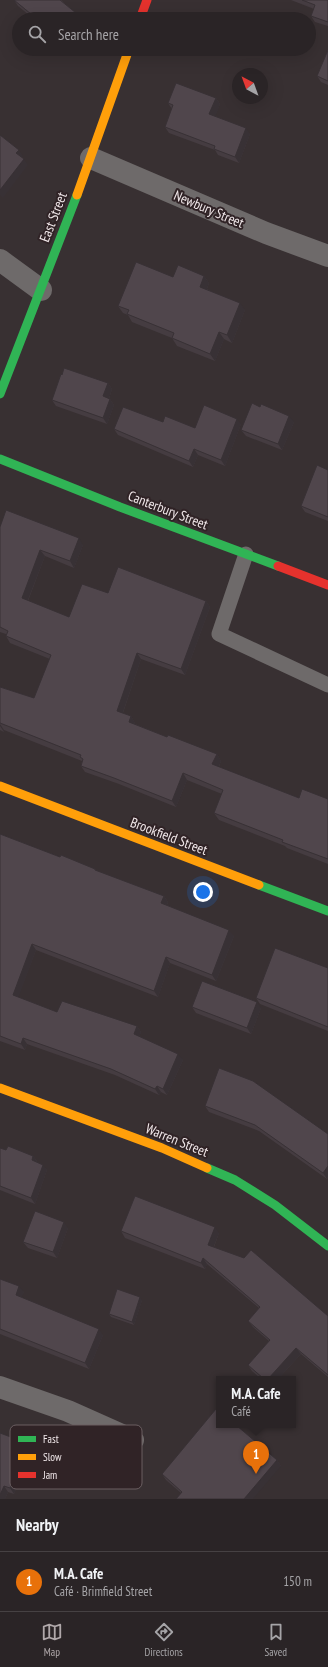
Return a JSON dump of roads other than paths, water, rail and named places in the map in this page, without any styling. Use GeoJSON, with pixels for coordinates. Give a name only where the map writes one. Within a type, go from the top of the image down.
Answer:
{"type":"FeatureCollection","features":[{"type":"Feature","properties":{"kind":"street","name":"East Street"},"geometry":{"type":"LineString","coordinates":[[0,394],[91,158],[127,56]]}},
{"type":"Feature","properties":{"kind":"street","name":"Newbury Street"},"geometry":{"type":"LineString","coordinates":[[91,158],[266,233],[328,256]]}},
{"type":"Feature","properties":{"kind":"street"},"geometry":{"type":"LineString","coordinates":[[0,260],[41,290]]}},
{"type":"Feature","properties":{"kind":"street","name":"Canterbury Street"},"geometry":{"type":"LineString","coordinates":[[0,459],[120,507],[328,585]]}},
{"type":"Feature","properties":{"kind":"street","name":"Brookfield Street"},"geometry":{"type":"LineString","coordinates":[[0,786],[328,912]]}},
{"type":"Feature","properties":{"kind":"street","name":"Warren Street"},"geometry":{"type":"LineString","coordinates":[[0,1088],[162,1148],[235,1180],[275,1205],[328,1246]]}},
{"type":"Feature","properties":{"kind":"street"},"geometry":{"type":"LineString","coordinates":[[0,1387],[68,1411],[99,1425]]}},
{"type":"Feature","properties":{"kind":"lane"},"geometry":{"type":"LineString","coordinates":[[246,554],[219,634],[328,686]]}},
{"type":"Feature","properties":{"kind":"place","name":"M.A. Cafe"},"geometry":{"type":"Point","coordinates":[256,1474]}}]}
